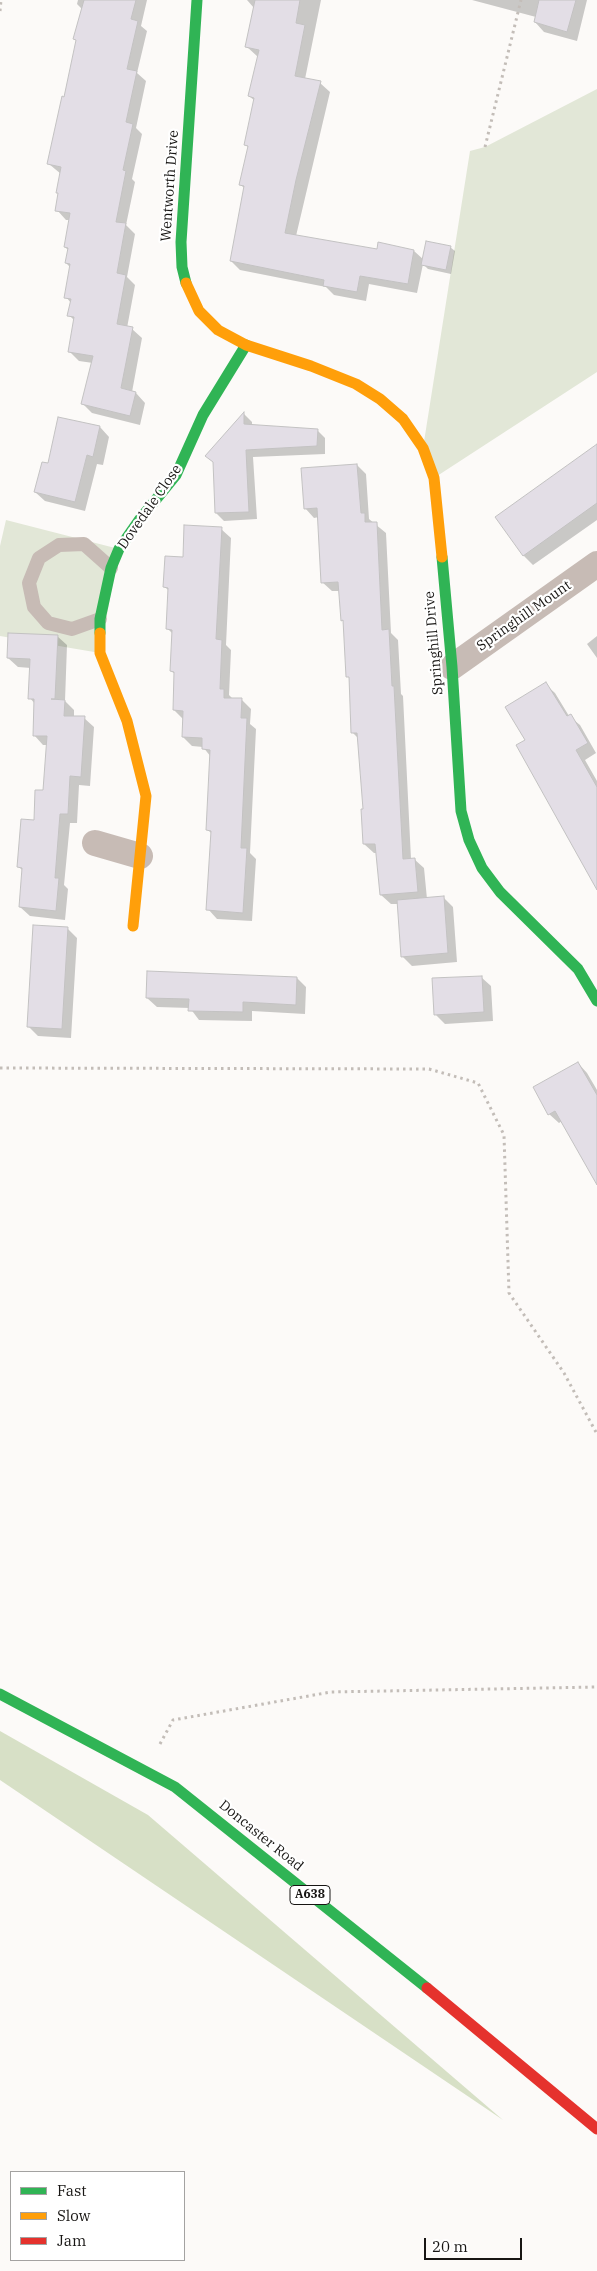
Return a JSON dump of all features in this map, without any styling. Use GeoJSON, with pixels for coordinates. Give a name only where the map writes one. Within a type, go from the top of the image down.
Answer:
{"type":"FeatureCollection","features":[{"type":"Feature","properties":{"kind":"main road","name":"Wentworth Drive"},"geometry":{"type":"LineString","coordinates":[[197,0],[181,242],[182,266],[188,288],[198,311],[218,330],[246,345]]}},
{"type":"Feature","properties":{"kind":"main road","name":"Dovedale Close"},"geometry":{"type":"LineString","coordinates":[[133,926],[146,796],[127,721],[100,652],[100,619],[111,568],[124,541],[176,475],[203,415],[246,345]]}},
{"type":"Feature","properties":{"kind":"main road","name":"Springhill Drive"},"geometry":{"type":"LineString","coordinates":[[246,345],[311,366],[356,384],[380,399],[403,419],[423,448],[434,478],[452,667],[461,811],[469,840],[482,868],[500,892],[578,969],[597,1001]]}},
{"type":"Feature","properties":{"kind":"main road","name":"Doncaster Road"},"geometry":{"type":"LineString","coordinates":[[0,1694],[183,1793],[442,2000],[597,2129]]}},
{"type":"Feature","properties":{"kind":"street","name":"Springhill Mount"},"geometry":{"type":"LineString","coordinates":[[452,667],[597,564]]}},
{"type":"Feature","properties":{"kind":"street"},"geometry":{"type":"LineString","coordinates":[[95,843],[140,856]]}},
{"type":"Feature","properties":{"kind":"lane"},"geometry":{"type":"LineString","coordinates":[[100,619],[72,629],[48,623],[34,607],[28,583],[39,558],[59,545],[84,544],[111,568]]}},
{"type":"Feature","properties":{"kind":"path"},"geometry":{"type":"LineString","coordinates":[[0,11],[1,0]]}},
{"type":"Feature","properties":{"kind":"path"},"geometry":{"type":"LineString","coordinates":[[485,146],[521,0]]}},
{"type":"Feature","properties":{"kind":"path"},"geometry":{"type":"LineString","coordinates":[[0,1068],[429,1069],[478,1083],[504,1135],[509,1294],[564,1372],[597,1434]]}},
{"type":"Feature","properties":{"kind":"path"},"geometry":{"type":"LineString","coordinates":[[145,1771],[174,1720],[331,1692],[597,1687]]}},
{"type":"Feature","properties":{"kind":"green space"},"geometry":{"type":"Polygon","coordinates":[[[597,89],[597,372],[434,478],[423,448],[470,151],[485,147],[597,89]]]}},
{"type":"Feature","properties":{"kind":"green space"},"geometry":{"type":"Polygon","coordinates":[[[6,520],[119,549],[100,653],[0,636],[0,546],[6,520]]]}},
{"type":"Feature","properties":{"kind":"green space"},"geometry":{"type":"Polygon","coordinates":[[[0,1731],[148,1815],[503,2120],[0,1780],[0,1731]]]}},
{"type":"Feature","properties":{"kind":"building"},"geometry":{"type":"Polygon","coordinates":[[[84,0],[136,0],[131,19],[138,21],[127,69],[137,71],[126,122],[133,124],[123,170],[126,171],[116,222],[126,223],[117,273],[126,275],[117,324],[133,327],[121,388],[136,392],[130,416],[81,404],[93,356],[68,352],[74,317],[67,316],[71,299],[64,298],[70,264],[65,263],[68,248],[64,247],[70,213],[55,211],[61,167],[47,164],[76,40],[73,39],[84,0]]]}},
{"type":"Feature","properties":{"kind":"building"},"geometry":{"type":"Polygon","coordinates":[[[255,0],[300,0],[296,23],[305,25],[295,76],[321,81],[296,180],[285,233],[377,249],[378,242],[414,250],[408,284],[360,276],[357,292],[323,286],[324,280],[230,261],[244,186],[239,185],[248,146],[244,145],[254,98],[248,96],[259,50],[245,47],[255,0]]]}},
{"type":"Feature","properties":{"kind":"building"},"geometry":{"type":"Polygon","coordinates":[[[539,0],[576,0],[567,32],[534,22],[539,0]]]}},
{"type":"Feature","properties":{"kind":"building"},"geometry":{"type":"Polygon","coordinates":[[[426,241],[451,246],[446,270],[421,265],[426,241]]]}},
{"type":"Feature","properties":{"kind":"building"},"geometry":{"type":"Polygon","coordinates":[[[244,412],[244,424],[318,429],[317,446],[246,450],[249,512],[215,513],[213,462],[205,456],[244,412]]]}},
{"type":"Feature","properties":{"kind":"building"},"geometry":{"type":"Polygon","coordinates":[[[58,417],[100,426],[93,457],[87,455],[75,502],[34,492],[42,462],[48,463],[58,417]]]}},
{"type":"Feature","properties":{"kind":"building"},"geometry":{"type":"Polygon","coordinates":[[[597,444],[597,503],[523,556],[495,517],[597,444]]]}},
{"type":"Feature","properties":{"kind":"building"},"geometry":{"type":"Polygon","coordinates":[[[357,464],[361,513],[365,513],[365,522],[377,522],[382,630],[389,629],[392,686],[394,686],[403,859],[415,858],[418,892],[380,895],[375,844],[363,844],[361,809],[363,809],[357,733],[351,733],[349,677],[346,677],[343,620],[341,621],[338,582],[321,583],[317,508],[304,509],[301,468],[357,464]]]}},
{"type":"Feature","properties":{"kind":"building"},"geometry":{"type":"Polygon","coordinates":[[[184,525],[222,527],[216,639],[222,640],[220,689],[224,689],[224,698],[242,698],[241,718],[247,718],[241,848],[247,848],[243,913],[206,910],[211,831],[206,830],[210,750],[202,749],[202,738],[182,737],[183,711],[173,710],[174,672],[170,671],[172,630],[166,629],[168,588],[163,587],[165,556],[183,557],[184,525]]]}},
{"type":"Feature","properties":{"kind":"building"},"geometry":{"type":"Polygon","coordinates":[[[8,633],[58,635],[55,699],[51,699],[65,700],[64,716],[85,716],[81,777],[70,776],[68,814],[60,814],[55,878],[59,878],[56,911],[19,907],[22,868],[17,867],[21,819],[34,820],[35,790],[43,790],[47,736],[33,736],[34,699],[28,699],[30,659],[7,658],[8,633]]]}},
{"type":"Feature","properties":{"kind":"building"},"geometry":{"type":"Polygon","coordinates":[[[546,682],[567,716],[571,714],[588,743],[576,750],[597,787],[597,890],[516,745],[525,740],[505,707],[546,682]]]}},
{"type":"Feature","properties":{"kind":"building"},"geometry":{"type":"Polygon","coordinates":[[[444,896],[448,953],[401,957],[397,900],[444,896]]]}},
{"type":"Feature","properties":{"kind":"building"},"geometry":{"type":"Polygon","coordinates":[[[33,925],[68,927],[62,1029],[27,1027],[33,925]]]}},
{"type":"Feature","properties":{"kind":"building"},"geometry":{"type":"Polygon","coordinates":[[[147,971],[297,977],[296,1005],[243,1002],[243,1012],[188,1011],[189,999],[146,998],[147,971]]]}},
{"type":"Feature","properties":{"kind":"building"},"geometry":{"type":"Polygon","coordinates":[[[482,976],[484,1012],[434,1015],[432,978],[482,976]]]}},
{"type":"Feature","properties":{"kind":"building"},"geometry":{"type":"Polygon","coordinates":[[[578,1062],[597,1095],[597,1185],[555,1111],[548,1115],[533,1087],[578,1062]]]}},
{"type":"Feature","properties":{"kind":"traffic: fast"},"geometry":{"type":"LineString","coordinates":[[186,283],[182,267],[181,242],[197,0]]}},
{"type":"Feature","properties":{"kind":"traffic: fast"},"geometry":{"type":"LineString","coordinates":[[100,633],[100,619],[111,568],[119,549],[140,519],[176,475],[203,415],[246,345]]}},
{"type":"Feature","properties":{"kind":"traffic: fast"},"geometry":{"type":"LineString","coordinates":[[442,557],[452,667],[461,811],[469,840],[482,868],[500,892],[578,969],[597,1001]]}},
{"type":"Feature","properties":{"kind":"traffic: fast"},"geometry":{"type":"LineString","coordinates":[[0,1694],[175,1787],[427,1988]]}},
{"type":"Feature","properties":{"kind":"traffic: slow"},"geometry":{"type":"LineString","coordinates":[[186,283],[199,311],[218,330],[246,345],[311,366],[356,384],[380,399],[403,419],[423,448],[434,478],[442,557]]}},
{"type":"Feature","properties":{"kind":"traffic: slow"},"geometry":{"type":"LineString","coordinates":[[100,633],[100,653],[127,721],[146,796],[133,926]]}},
{"type":"Feature","properties":{"kind":"traffic: jam"},"geometry":{"type":"LineString","coordinates":[[427,1988],[597,2129]]}}]}
